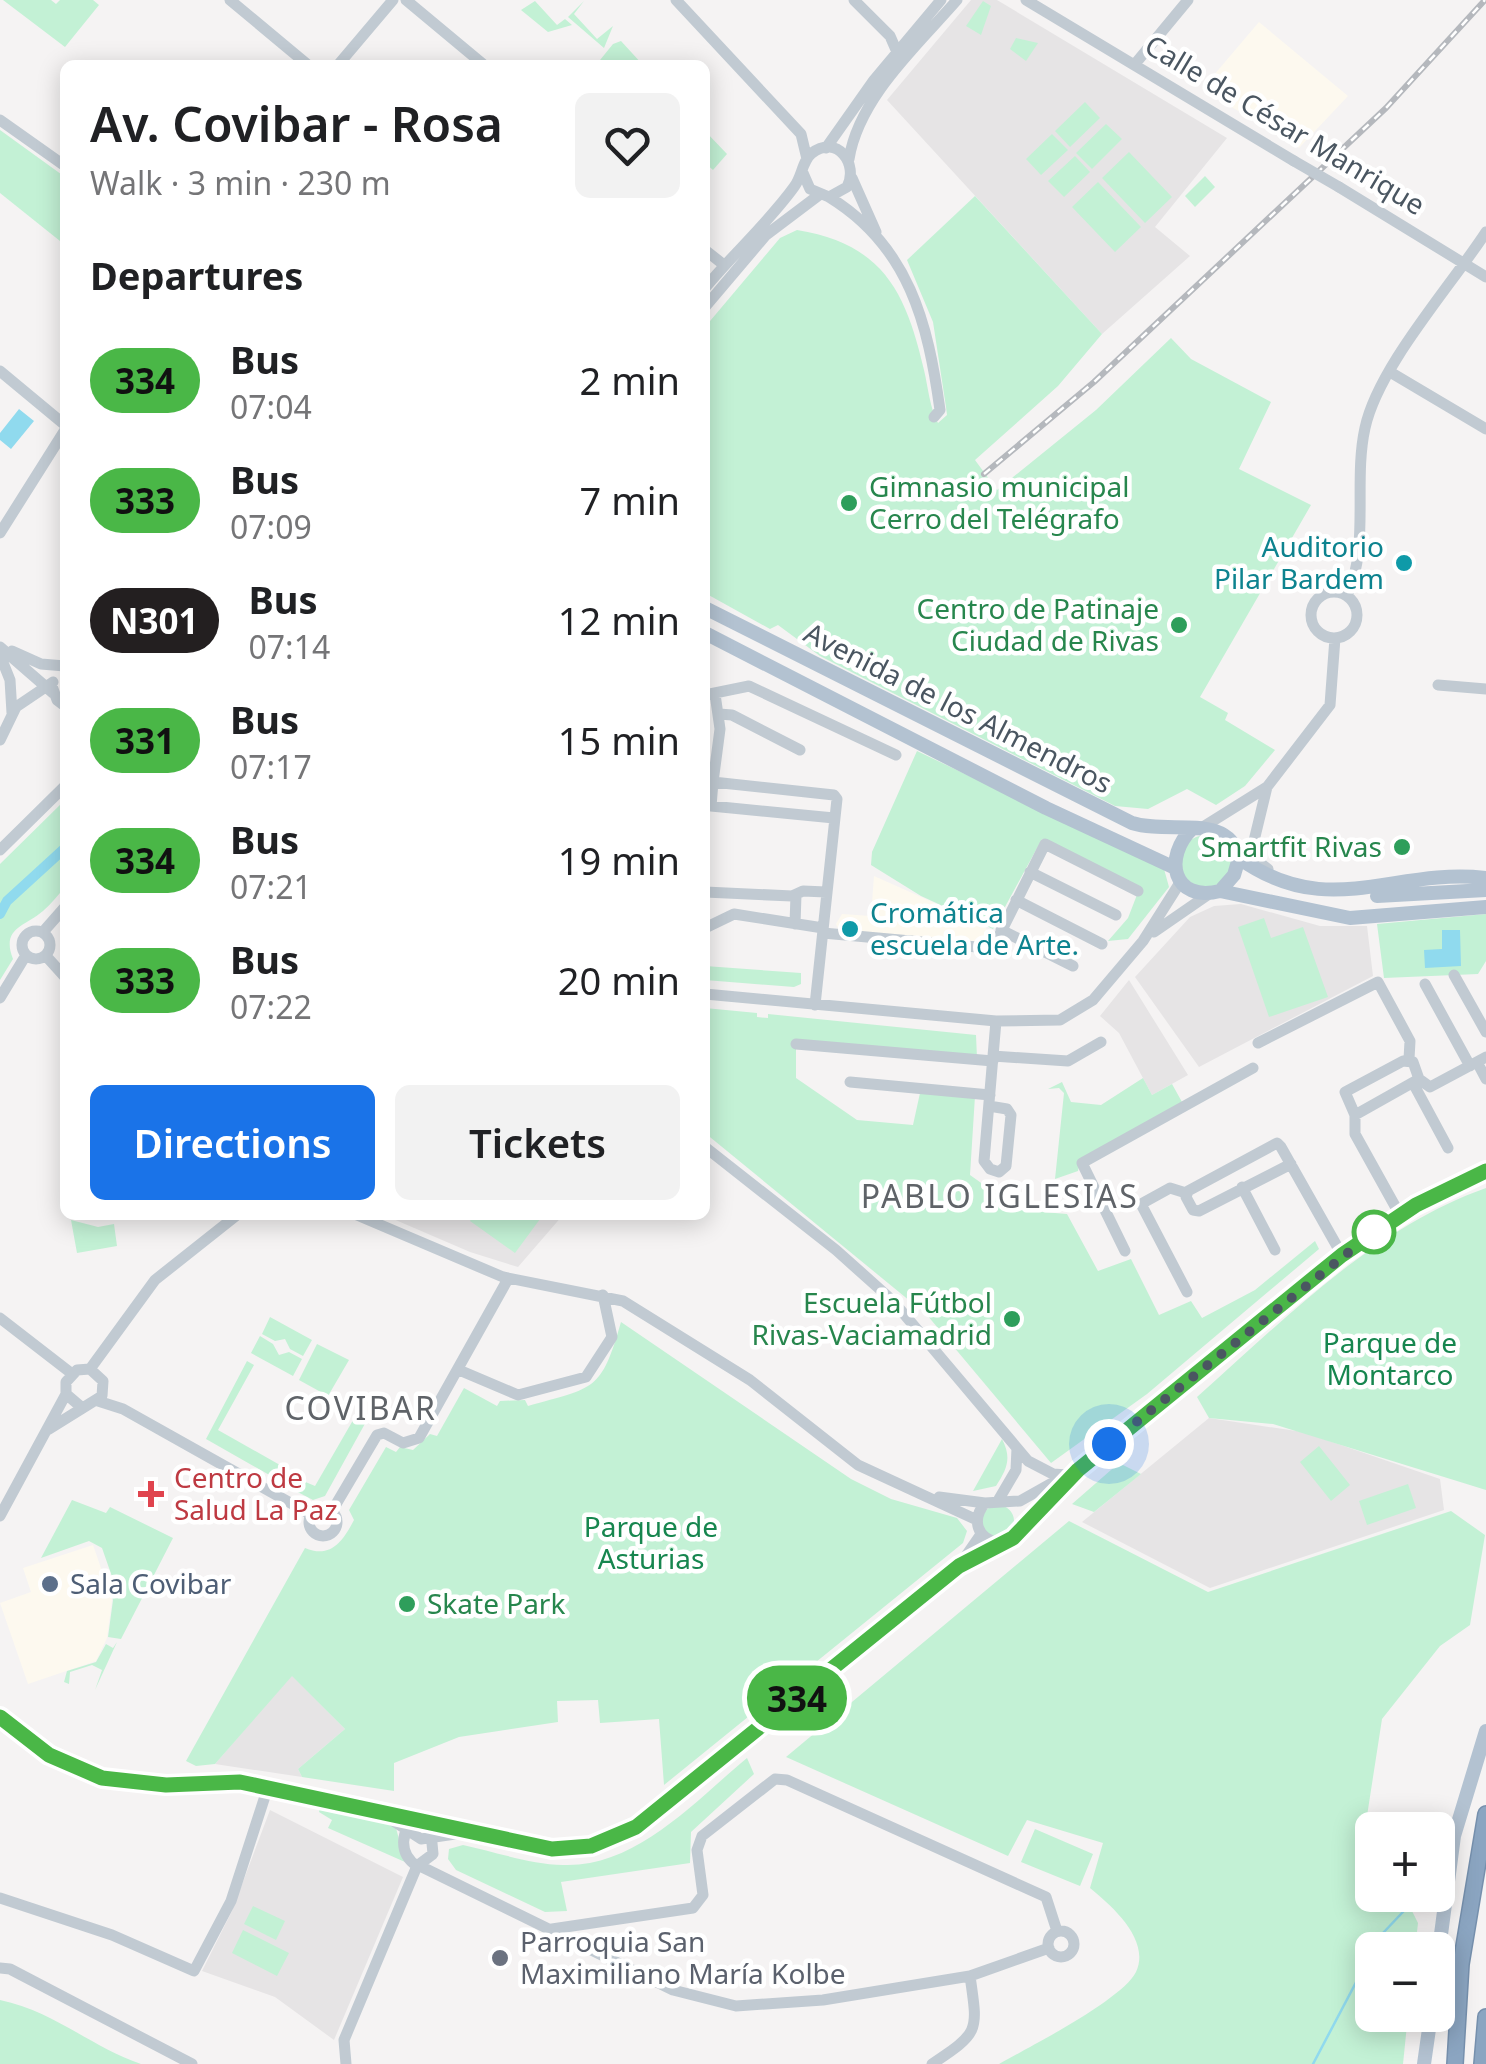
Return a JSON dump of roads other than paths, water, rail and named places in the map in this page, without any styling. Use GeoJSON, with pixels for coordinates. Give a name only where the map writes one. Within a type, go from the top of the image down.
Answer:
{"type":"FeatureCollection","features":[{"type":"Feature","properties":{"kind":"highway"},"geometry":{"type":"LineString","coordinates":[[1455,2064],[1462,1964],[1486,1814]]}},
{"type":"Feature","properties":{"kind":"highway"},"geometry":{"type":"LineString","coordinates":[[1482,2064],[1486,2017]]}},
{"type":"Feature","properties":{"kind":"main road","name":"Avenida de los Almendros"},"geometry":{"type":"LineString","coordinates":[[710,611],[1132,823],[1158,830],[1198,828]]}},
{"type":"Feature","properties":{"kind":"main road","name":"Avenida de los Almendros"},"geometry":{"type":"LineString","coordinates":[[710,635],[1178,874]]}},
{"type":"Feature","properties":{"kind":"main road"},"geometry":{"type":"LineString","coordinates":[[1486,890],[1328,899],[1266,876],[1239,858],[1230,839],[1218,829],[1198,828],[1177,847],[1178,874],[1194,891],[1331,915],[1372,917],[1486,904]]}},
{"type":"Feature","properties":{"kind":"main road"},"geometry":{"type":"LineString","coordinates":[[1215,892],[1234,875],[1239,858]]}},
{"type":"Feature","properties":{"kind":"main road"},"geometry":{"type":"LineString","coordinates":[[1303,890],[1486,878]]}},
{"type":"Feature","properties":{"kind":"main road"},"geometry":{"type":"LineString","coordinates":[[1441,1932],[1454,1836],[1486,1732]]}},
{"type":"Feature","properties":{"kind":"main road"},"geometry":{"type":"LineString","coordinates":[[1424,2064],[1428,2032]]}},
{"type":"Feature","properties":{"kind":"street"},"geometry":{"type":"LineString","coordinates":[[230,0],[302,60]]}},
{"type":"Feature","properties":{"kind":"street"},"geometry":{"type":"LineString","coordinates":[[342,60],[393,0]]}},
{"type":"Feature","properties":{"kind":"street"},"geometry":{"type":"LineString","coordinates":[[406,0],[478,60]]}},
{"type":"Feature","properties":{"kind":"street"},"geometry":{"type":"LineString","coordinates":[[676,0],[801,134],[807,159],[803,173],[710,282]]}},
{"type":"Feature","properties":{"kind":"street"},"geometry":{"type":"LineString","coordinates":[[854,0],[890,36],[897,52]]}},
{"type":"Feature","properties":{"kind":"street"},"geometry":{"type":"LineString","coordinates":[[807,159],[826,148],[940,0]]}},
{"type":"Feature","properties":{"kind":"street"},"geometry":{"type":"LineString","coordinates":[[877,236],[852,178],[849,159],[858,128],[882,89],[957,0]]}},
{"type":"Feature","properties":{"kind":"street","name":"Calle de César Manrique"},"geometry":{"type":"LineString","coordinates":[[1026,0],[1486,278]]}},
{"type":"Feature","properties":{"kind":"street"},"geometry":{"type":"LineString","coordinates":[[1136,64],[1188,0]]}},
{"type":"Feature","properties":{"kind":"street"},"geometry":{"type":"LineString","coordinates":[[0,120],[60,162]]}},
{"type":"Feature","properties":{"kind":"street"},"geometry":{"type":"LineString","coordinates":[[826,148],[849,159]]}},
{"type":"Feature","properties":{"kind":"street"},"geometry":{"type":"LineString","coordinates":[[803,173],[810,189],[877,236],[896,258],[924,318],[940,410],[934,417]]}},
{"type":"Feature","properties":{"kind":"street"},"geometry":{"type":"LineString","coordinates":[[710,301],[766,235],[824,196],[844,191],[852,178]]}},
{"type":"Feature","properties":{"kind":"street"},"geometry":{"type":"LineString","coordinates":[[1347,596],[1356,577],[1365,428],[1390,372],[1486,232]]}},
{"type":"Feature","properties":{"kind":"street"},"geometry":{"type":"LineString","coordinates":[[710,254],[724,266]]}},
{"type":"Feature","properties":{"kind":"street"},"geometry":{"type":"LineString","coordinates":[[0,371],[60,424]]}},
{"type":"Feature","properties":{"kind":"street"},"geometry":{"type":"LineString","coordinates":[[1390,372],[1486,429]]}},
{"type":"Feature","properties":{"kind":"street"},"geometry":{"type":"LineString","coordinates":[[0,533],[60,436]]}},
{"type":"Feature","properties":{"kind":"street"},"geometry":{"type":"LineString","coordinates":[[1326,593],[1347,596],[1355,607],[1356,621],[1348,633],[1335,638],[1316,630],[1311,609],[1326,593]]}},
{"type":"Feature","properties":{"kind":"street"},"geometry":{"type":"LineString","coordinates":[[1239,858],[1254,808],[1330,704],[1335,638]]}},
{"type":"Feature","properties":{"kind":"street"},"geometry":{"type":"LineString","coordinates":[[0,646],[42,664],[60,666]]}},
{"type":"Feature","properties":{"kind":"street"},"geometry":{"type":"LineString","coordinates":[[0,646],[51,687],[60,699]]}},
{"type":"Feature","properties":{"kind":"street"},"geometry":{"type":"LineString","coordinates":[[0,655],[10,680],[12,712],[0,740]]}},
{"type":"Feature","properties":{"kind":"street"},"geometry":{"type":"LineString","coordinates":[[12,712],[51,687],[60,674]]}},
{"type":"Feature","properties":{"kind":"street"},"geometry":{"type":"LineString","coordinates":[[1438,685],[1486,689]]}},
{"type":"Feature","properties":{"kind":"street"},"geometry":{"type":"LineString","coordinates":[[710,798],[710,755],[719,714],[710,694],[749,686],[896,755]]}},
{"type":"Feature","properties":{"kind":"street"},"geometry":{"type":"LineString","coordinates":[[719,714],[732,715],[800,750]]}},
{"type":"Feature","properties":{"kind":"street"},"geometry":{"type":"LineString","coordinates":[[713,782],[834,795],[815,1005]]}},
{"type":"Feature","properties":{"kind":"street"},"geometry":{"type":"LineString","coordinates":[[0,850],[60,791]]}},
{"type":"Feature","properties":{"kind":"street"},"geometry":{"type":"LineString","coordinates":[[1198,828],[1265,793]]}},
{"type":"Feature","properties":{"kind":"street"},"geometry":{"type":"LineString","coordinates":[[1265,793],[1255,830],[1255,859],[1276,872],[1330,889]]}},
{"type":"Feature","properties":{"kind":"street"},"geometry":{"type":"LineString","coordinates":[[710,808],[834,818]]}},
{"type":"Feature","properties":{"kind":"street"},"geometry":{"type":"LineString","coordinates":[[710,926],[734,914],[823,930],[988,948],[995,944],[1048,844],[1138,891]]}},
{"type":"Feature","properties":{"kind":"street"},"geometry":{"type":"LineString","coordinates":[[1030,872],[1116,915]]}},
{"type":"Feature","properties":{"kind":"street"},"geometry":{"type":"LineString","coordinates":[[710,994],[996,1022],[1037,1023],[1071,1016],[1093,1000],[1143,941],[1178,874]]}},
{"type":"Feature","properties":{"kind":"street"},"geometry":{"type":"LineString","coordinates":[[710,893],[735,896],[826,892]]}},
{"type":"Feature","properties":{"kind":"street"},"geometry":{"type":"LineString","coordinates":[[1143,941],[1215,892]]}},
{"type":"Feature","properties":{"kind":"street"},"geometry":{"type":"LineString","coordinates":[[795,924],[796,895]]}},
{"type":"Feature","properties":{"kind":"street"},"geometry":{"type":"LineString","coordinates":[[734,914],[735,896]]}},
{"type":"Feature","properties":{"kind":"street"},"geometry":{"type":"LineString","coordinates":[[1016,900],[1102,944]]}},
{"type":"Feature","properties":{"kind":"street"},"geometry":{"type":"LineString","coordinates":[[43,932],[60,913]]}},
{"type":"Feature","properties":{"kind":"street"},"geometry":{"type":"LineString","coordinates":[[1001,930],[1073,966]]}},
{"type":"Feature","properties":{"kind":"street"},"geometry":{"type":"LineString","coordinates":[[0,998],[26,956],[23,939],[32,931],[43,932]]}},
{"type":"Feature","properties":{"kind":"street"},"geometry":{"type":"LineString","coordinates":[[26,956],[36,960],[46,956],[50,944],[43,932]]}},
{"type":"Feature","properties":{"kind":"street"},"geometry":{"type":"LineString","coordinates":[[46,956],[60,971]]}},
{"type":"Feature","properties":{"kind":"street"},"geometry":{"type":"LineString","coordinates":[[1454,975],[1486,1032]]}},
{"type":"Feature","properties":{"kind":"street"},"geometry":{"type":"LineString","coordinates":[[1258,1043],[1378,982],[1410,1041],[1409,1059],[1416,1081],[1448,1148]]}},
{"type":"Feature","properties":{"kind":"street"},"geometry":{"type":"LineString","coordinates":[[1425,984],[1486,1079]]}},
{"type":"Feature","properties":{"kind":"street"},"geometry":{"type":"LineString","coordinates":[[850,1082],[990,1100],[1006,1108],[1010,1115],[1006,1166],[1000,1172],[990,1169],[984,1161],[990,1100],[996,1022]]}},
{"type":"Feature","properties":{"kind":"street"},"geometry":{"type":"LineString","coordinates":[[796,1044],[1068,1061],[1101,1042]]}},
{"type":"Feature","properties":{"kind":"street"},"geometry":{"type":"LineString","coordinates":[[1400,1215],[1354,1134],[1355,1115],[1344,1092],[1409,1059]]}},
{"type":"Feature","properties":{"kind":"street"},"geometry":{"type":"LineString","coordinates":[[1416,1081],[1430,1087],[1478,1062]]}},
{"type":"Feature","properties":{"kind":"street"},"geometry":{"type":"LineString","coordinates":[[1125,1251],[1081,1169],[1085,1160],[1253,1068]]}},
{"type":"Feature","properties":{"kind":"street"},"geometry":{"type":"LineString","coordinates":[[1355,1115],[1416,1081]]}},
{"type":"Feature","properties":{"kind":"street"},"geometry":{"type":"LineString","coordinates":[[1186,1193],[1274,1144],[1281,1147],[1342,1255]]}},
{"type":"Feature","properties":{"kind":"street"},"geometry":{"type":"LineString","coordinates":[[710,1150],[836,1250],[893,1301],[1037,1468],[1072,1473]]}},
{"type":"Feature","properties":{"kind":"street"},"geometry":{"type":"LineString","coordinates":[[1187,1292],[1140,1204],[1170,1188],[1186,1193],[1196,1212],[1291,1164]]}},
{"type":"Feature","properties":{"kind":"street"},"geometry":{"type":"LineString","coordinates":[[0,1717],[49,1755],[102,1778],[166,1785],[240,1782],[466,1832],[571,1850],[591,1846],[636,1827],[959,1566],[1013,1538],[1072,1473],[1342,1255],[1400,1215],[1486,1172]]}},
{"type":"Feature","properties":{"kind":"street"},"geometry":{"type":"LineString","coordinates":[[1242,1188],[1275,1250]]}},
{"type":"Feature","properties":{"kind":"street"},"geometry":{"type":"LineString","coordinates":[[229,1220],[155,1280],[104,1347],[94,1371],[101,1396],[310,1514]]}},
{"type":"Feature","properties":{"kind":"street"},"geometry":{"type":"LineString","coordinates":[[368,1220],[508,1278],[603,1295],[696,1344],[774,1398],[858,1464],[935,1497],[976,1520]]}},
{"type":"Feature","properties":{"kind":"street"},"geometry":{"type":"LineString","coordinates":[[332,1511],[377,1435],[384,1433],[403,1444],[419,1438],[508,1278]]}},
{"type":"Feature","properties":{"kind":"street"},"geometry":{"type":"LineString","coordinates":[[459,1370],[518,1395],[586,1376],[612,1337],[603,1295]]}},
{"type":"Feature","properties":{"kind":"street"},"geometry":{"type":"LineString","coordinates":[[0,1318],[41,1351],[68,1383],[80,1406]]}},
{"type":"Feature","properties":{"kind":"street"},"geometry":{"type":"LineString","coordinates":[[0,1527],[2,1514],[49,1429],[68,1383],[94,1371]]}},
{"type":"Feature","properties":{"kind":"street"},"geometry":{"type":"LineString","coordinates":[[49,1429],[101,1396]]}},
{"type":"Feature","properties":{"kind":"street"},"geometry":{"type":"LineString","coordinates":[[1004,1500],[1016,1470],[1017,1448]]}},
{"type":"Feature","properties":{"kind":"street"},"geometry":{"type":"LineString","coordinates":[[935,1497],[985,1503],[1004,1500],[1039,1493],[1072,1473]]}},
{"type":"Feature","properties":{"kind":"street"},"geometry":{"type":"LineString","coordinates":[[1004,1500],[1019,1512],[1020,1526]]}},
{"type":"Feature","properties":{"kind":"street"},"geometry":{"type":"LineString","coordinates":[[985,1503],[976,1520],[980,1534],[999,1543]]}},
{"type":"Feature","properties":{"kind":"street"},"geometry":{"type":"LineString","coordinates":[[323,1507],[332,1511],[337,1524],[325,1536],[312,1532],[310,1514],[323,1507]]}},
{"type":"Feature","properties":{"kind":"street"},"geometry":{"type":"LineString","coordinates":[[959,1566],[980,1534]]}},
{"type":"Feature","properties":{"kind":"street"},"geometry":{"type":"LineString","coordinates":[[550,1930],[693,1908],[703,1894],[697,1850],[702,1836],[775,1779],[797,1784],[1046,1896],[1057,1931]]}},
{"type":"Feature","properties":{"kind":"street"},"geometry":{"type":"LineString","coordinates":[[0,1898],[112,1935],[194,1970],[231,1902],[267,1790]]}},
{"type":"Feature","properties":{"kind":"street"},"geometry":{"type":"LineString","coordinates":[[380,1812],[421,1839],[466,1832]]}},
{"type":"Feature","properties":{"kind":"street"},"geometry":{"type":"LineString","coordinates":[[406,1832],[424,1820]]}},
{"type":"Feature","properties":{"kind":"street"},"geometry":{"type":"LineString","coordinates":[[346,2064],[344,2040],[420,1867],[433,1854],[435,1838],[424,1820]]}},
{"type":"Feature","properties":{"kind":"street"},"geometry":{"type":"LineString","coordinates":[[406,1832],[405,1854],[420,1867],[673,1990],[736,2006],[823,2000],[970,1976],[1049,1948]]}},
{"type":"Feature","properties":{"kind":"street"},"geometry":{"type":"LineString","coordinates":[[433,1854],[453,1883]]}},
{"type":"Feature","properties":{"kind":"street"},"geometry":{"type":"LineString","coordinates":[[1057,1931],[1070,1934],[1074,1946],[1058,1956],[1049,1948],[1051,1935],[1057,1931]]}},
{"type":"Feature","properties":{"kind":"street"},"geometry":{"type":"LineString","coordinates":[[0,1968],[10,1968],[192,2064]]}},
{"type":"Feature","properties":{"kind":"street"},"geometry":{"type":"LineString","coordinates":[[932,2064],[970,2039],[976,2030],[970,1976]]}},
{"type":"Feature","properties":{"kind":"water"},"geometry":{"type":"Polygon","coordinates":[[[19,409],[34,421],[11,449],[0,440],[0,433],[19,409]]]}},
{"type":"Feature","properties":{"kind":"water"},"geometry":{"type":"Polygon","coordinates":[[[1442,930],[1460,930],[1461,966],[1425,968],[1424,950],[1442,949],[1442,930]]]}},
{"type":"Feature","properties":{"kind":"waterway"},"geometry":{"type":"LineString","coordinates":[[0,914],[7,901],[60,853]]}},
{"type":"Feature","properties":{"kind":"waterway"},"geometry":{"type":"LineString","coordinates":[[1384,1932],[1403,1912]]}},
{"type":"Feature","properties":{"kind":"waterway"},"geometry":{"type":"LineString","coordinates":[[1313,2064],[1355,1984]]}},
{"type":"Feature","properties":{"kind":"railway"},"geometry":{"type":"LineString","coordinates":[[984,474],[1094,382],[1386,108],[1485,0]]}},
{"type":"Feature","properties":{"kind":"place","name":"Gimnasio municipal Cerro del Telégrafo"},"geometry":{"type":"Point","coordinates":[849,503]}},
{"type":"Feature","properties":{"kind":"place","name":"Auditorio Pilar Bardem"},"geometry":{"type":"Point","coordinates":[1404,563]}},
{"type":"Feature","properties":{"kind":"place","name":"Centro de Patinaje Ciudad de Rivas"},"geometry":{"type":"Point","coordinates":[1179,625]}},
{"type":"Feature","properties":{"kind":"place","name":"Smartfit Rivas"},"geometry":{"type":"Point","coordinates":[1402,847]}},
{"type":"Feature","properties":{"kind":"place","name":"Cromática escuela de Arte."},"geometry":{"type":"Point","coordinates":[850,929]}},
{"type":"Feature","properties":{"kind":"place","name":"Escuela Fútbol Rivas-Vaciamadrid"},"geometry":{"type":"Point","coordinates":[1012,1319]}},
{"type":"Feature","properties":{"kind":"place","name":"Centro de Salud La Paz"},"geometry":{"type":"Point","coordinates":[151,1494]}},
{"type":"Feature","properties":{"kind":"place","name":"Sala Covibar"},"geometry":{"type":"Point","coordinates":[50,1584]}},
{"type":"Feature","properties":{"kind":"place","name":"Skate Park"},"geometry":{"type":"Point","coordinates":[407,1604]}},
{"type":"Feature","properties":{"kind":"place","name":"Parroquia San Maximiliano María Kolbe"},"geometry":{"type":"Point","coordinates":[500,1958]}},
{"type":"Feature","properties":{"kind":"district","name":"PABLO IGLESIAS"},"geometry":{"type":"Point","coordinates":[1000,1197]}},
{"type":"Feature","properties":{"kind":"district","name":"COVIBAR"},"geometry":{"type":"Point","coordinates":[361,1409]}},
{"type":"Feature","properties":{"kind":"park label","name":"Parque de Montarco"},"geometry":{"type":"Point","coordinates":[1390,1359]}},
{"type":"Feature","properties":{"kind":"park label","name":"Parque de Asturias"},"geometry":{"type":"Point","coordinates":[651,1543]}}]}
